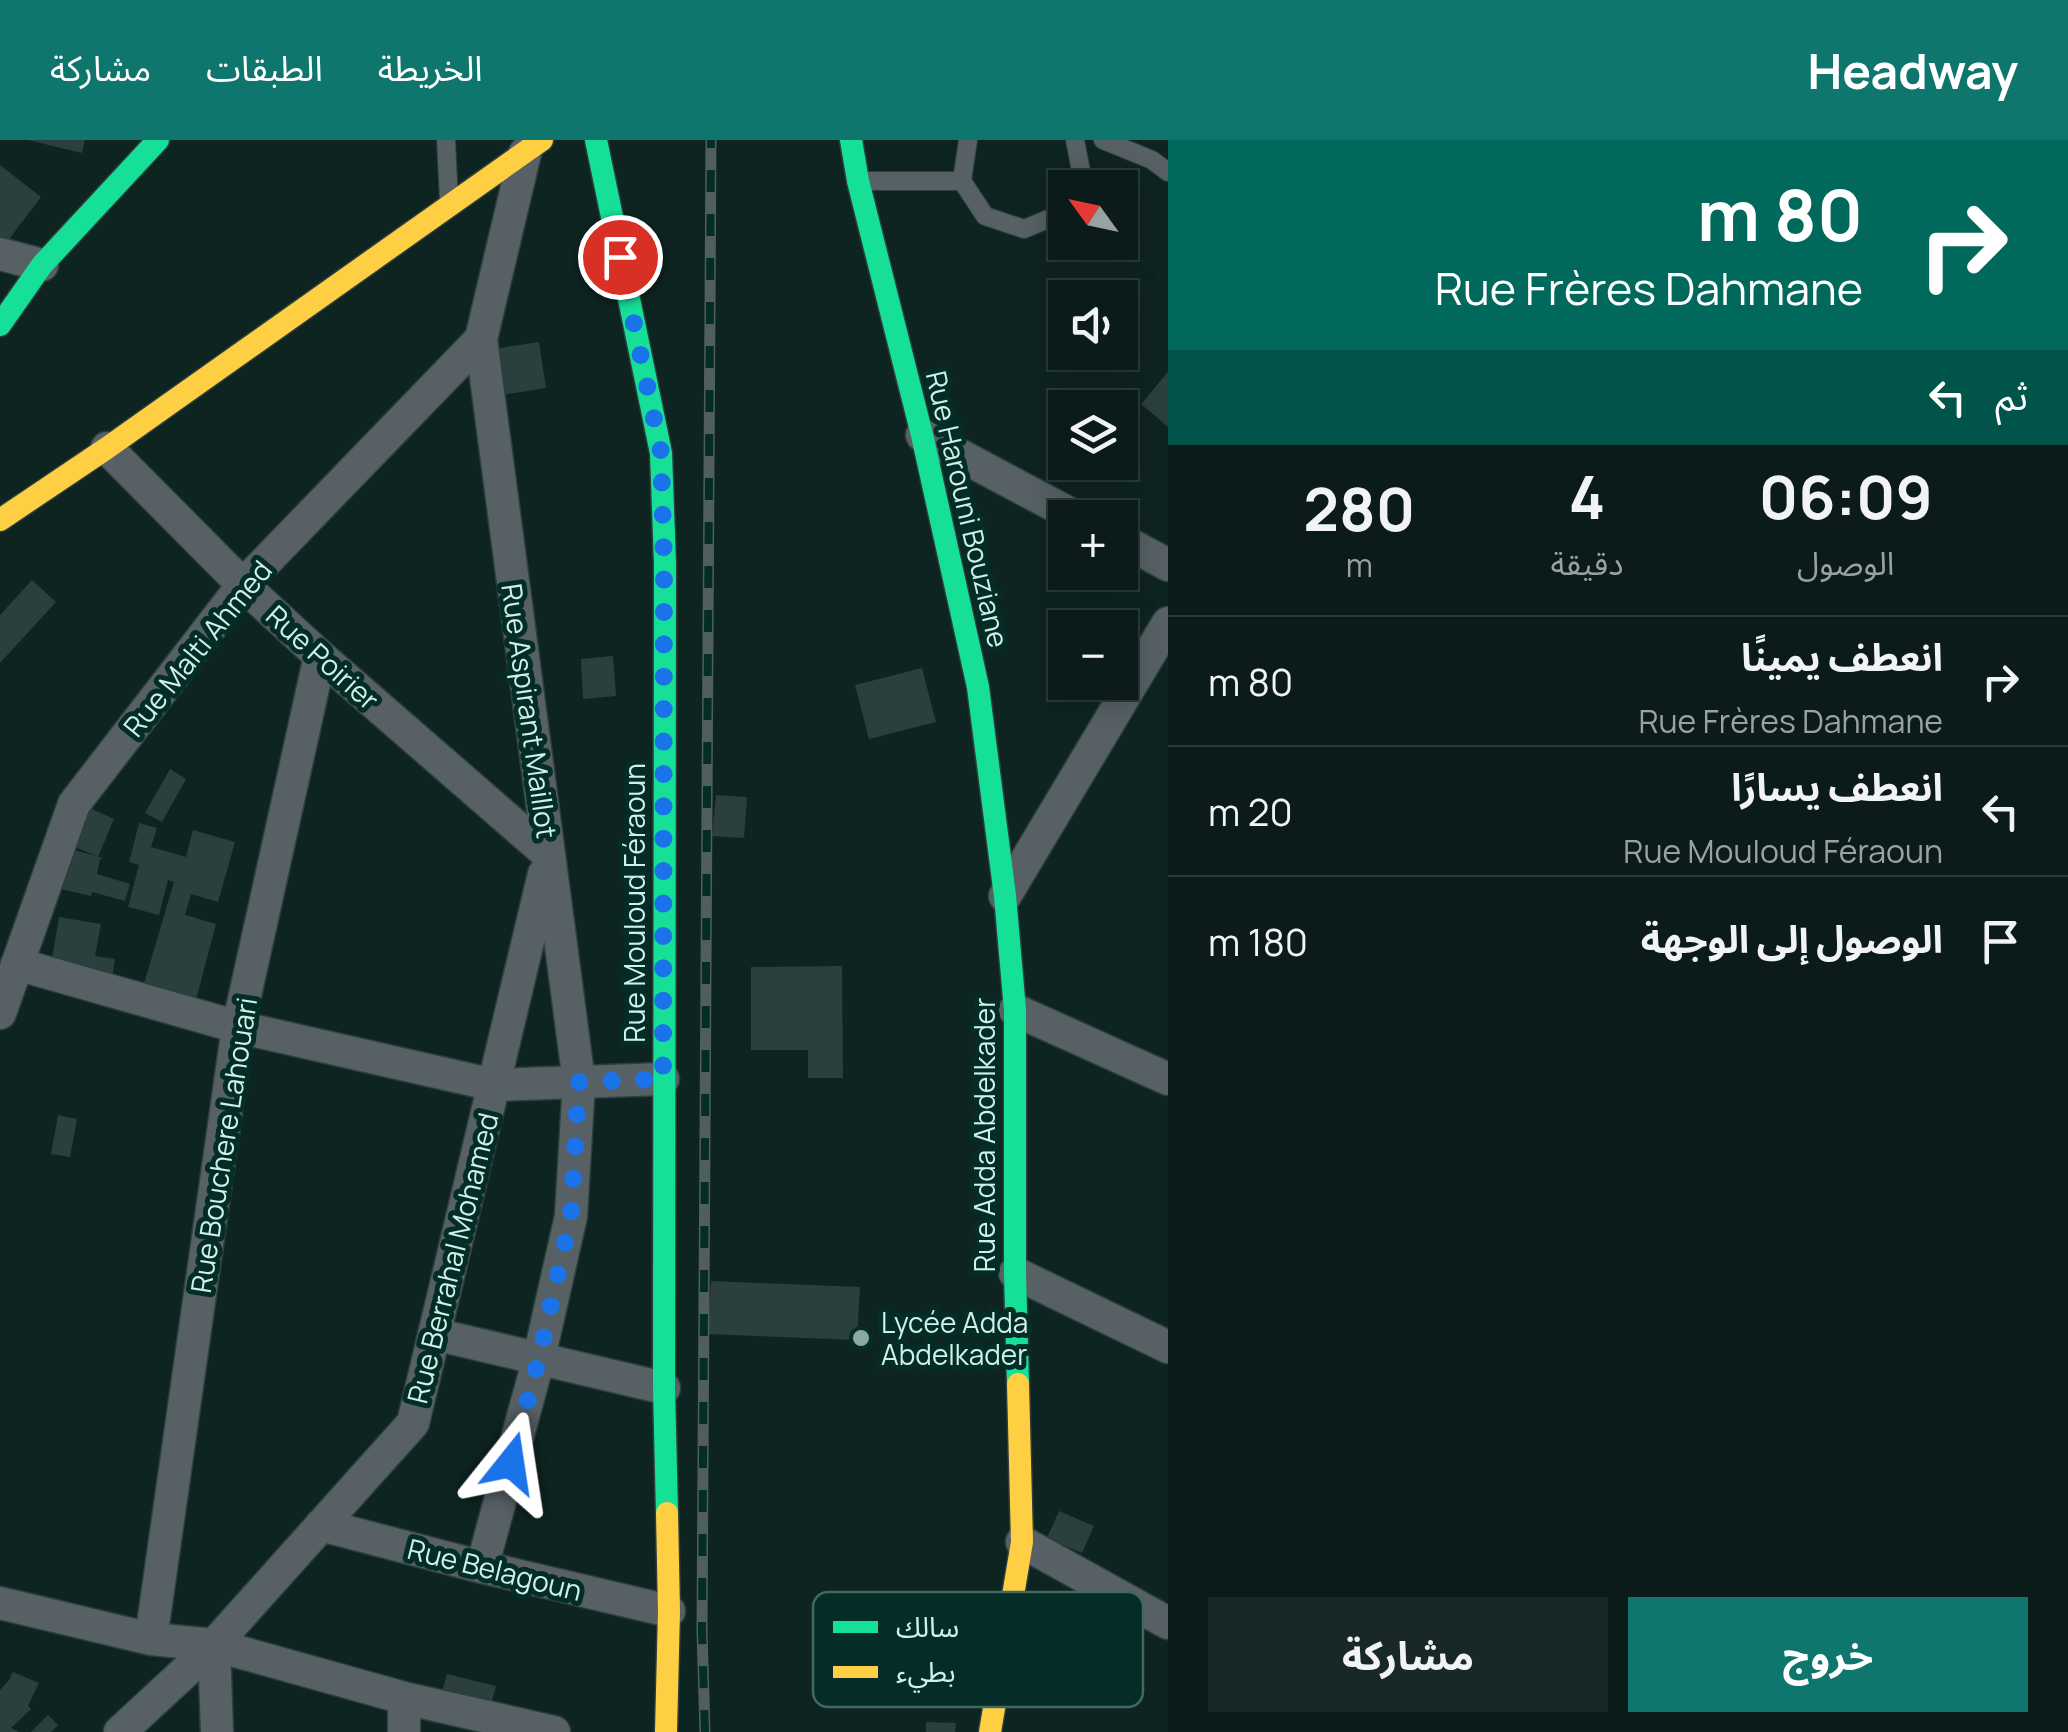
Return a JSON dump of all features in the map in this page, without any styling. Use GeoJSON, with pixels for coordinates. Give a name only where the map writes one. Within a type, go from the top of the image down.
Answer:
{"type":"FeatureCollection","features":[{"type":"Feature","properties":{"kind":"main road"},"geometry":{"type":"LineString","coordinates":[[0,325],[42,265],[158,140]]}},
{"type":"Feature","properties":{"kind":"main road","name":"Rue Mouloud Féraoun"},"geometry":{"type":"LineString","coordinates":[[596,140],[661,452],[664,1388],[670,1611],[666,1732]]}},
{"type":"Feature","properties":{"kind":"main road","name":"Rue Harouni Bouziane"},"geometry":{"type":"LineString","coordinates":[[851,140],[978,686],[1005,896]]}},
{"type":"Feature","properties":{"kind":"main road"},"geometry":{"type":"LineString","coordinates":[[0,520],[450,206],[530,144]]}},
{"type":"Feature","properties":{"kind":"main road","name":"Rue Adda Abdelkader"},"geometry":{"type":"LineString","coordinates":[[1005,896],[1015,1010],[1014,1273],[1022,1542],[1014,1592]]}},
{"type":"Feature","properties":{"kind":"main road","name":"Rue Adda Abdelkader"},"geometry":{"type":"LineString","coordinates":[[990,1732],[994,1707]]}},
{"type":"Feature","properties":{"kind":"street"},"geometry":{"type":"LineString","coordinates":[[480,339],[530,144]]}},
{"type":"Feature","properties":{"kind":"street"},"geometry":{"type":"LineString","coordinates":[[0,254],[42,265]]}},
{"type":"Feature","properties":{"kind":"street","name":"Rue Malti Ahmed"},"geometry":{"type":"LineString","coordinates":[[0,1013],[74,804],[244,585],[480,339]]}},
{"type":"Feature","properties":{"kind":"street","name":"Rue Aspirant Maillot"},"geometry":{"type":"LineString","coordinates":[[480,339],[579,1082],[571,1216],[539,1358],[482,1567]]}},
{"type":"Feature","properties":{"kind":"street"},"geometry":{"type":"LineString","coordinates":[[922,435],[1048,502]]}},
{"type":"Feature","properties":{"kind":"street","name":"Rue Poirier"},"geometry":{"type":"LineString","coordinates":[[108,448],[320,656],[549,855]]}},
{"type":"Feature","properties":{"kind":"street"},"geometry":{"type":"LineString","coordinates":[[1138,549],[1168,565]]}},
{"type":"Feature","properties":{"kind":"street"},"geometry":{"type":"LineString","coordinates":[[1005,896],[1168,623]]}},
{"type":"Feature","properties":{"kind":"street","name":"Rue Bouchere Lahouari"},"geometry":{"type":"LineString","coordinates":[[151,1639],[238,1027],[320,656]]}},
{"type":"Feature","properties":{"kind":"street","name":"Rue Berrahal Mohamed"},"geometry":{"type":"LineString","coordinates":[[120,1732],[214,1645],[412,1423],[549,855]]}},
{"type":"Feature","properties":{"kind":"street"},"geometry":{"type":"LineString","coordinates":[[17,964],[238,1027],[494,1085],[663,1079]]}},
{"type":"Feature","properties":{"kind":"street"},"geometry":{"type":"LineString","coordinates":[[1015,1010],[1168,1079]]}},
{"type":"Feature","properties":{"kind":"street"},"geometry":{"type":"LineString","coordinates":[[1014,1273],[1168,1347]]}},
{"type":"Feature","properties":{"kind":"street"},"geometry":{"type":"LineString","coordinates":[[434,1334],[664,1388]]}},
{"type":"Feature","properties":{"kind":"street","name":"Rue Belagoun"},"geometry":{"type":"LineString","coordinates":[[321,1525],[670,1611]]}},
{"type":"Feature","properties":{"kind":"street"},"geometry":{"type":"LineString","coordinates":[[1022,1542],[1112,1592]]}},
{"type":"Feature","properties":{"kind":"street"},"geometry":{"type":"LineString","coordinates":[[0,1602],[151,1639],[214,1645],[404,1698],[554,1732]]}},
{"type":"Feature","properties":{"kind":"street"},"geometry":{"type":"LineString","coordinates":[[1143,1609],[1168,1623]]}},
{"type":"Feature","properties":{"kind":"street"},"geometry":{"type":"LineString","coordinates":[[214,1645],[217,1732]]}},
{"type":"Feature","properties":{"kind":"street"},"geometry":{"type":"LineString","coordinates":[[404,1698],[404,1732]]}},
{"type":"Feature","properties":{"kind":"lane"},"geometry":{"type":"LineString","coordinates":[[446,140],[450,206]]}},
{"type":"Feature","properties":{"kind":"lane"},"geometry":{"type":"LineString","coordinates":[[968,140],[962,181],[984,216],[1024,229],[1048,219]]}},
{"type":"Feature","properties":{"kind":"lane"},"geometry":{"type":"LineString","coordinates":[[1075,140],[1081,170]]}},
{"type":"Feature","properties":{"kind":"lane"},"geometry":{"type":"LineString","coordinates":[[1103,140],[1152,160],[1168,172]]}},
{"type":"Feature","properties":{"kind":"lane"},"geometry":{"type":"LineString","coordinates":[[858,181],[962,181]]}},
{"type":"Feature","properties":{"kind":"building"},"geometry":{"type":"Polygon","coordinates":[[[28,140],[85,140],[82,153],[28,140]]]}},
{"type":"Feature","properties":{"kind":"building"},"geometry":{"type":"Polygon","coordinates":[[[0,165],[41,197],[0,251],[0,165]]]}},
{"type":"Feature","properties":{"kind":"building"},"geometry":{"type":"Polygon","coordinates":[[[539,342],[546,388],[475,399],[468,353],[539,342]]]}},
{"type":"Feature","properties":{"kind":"building"},"geometry":{"type":"Polygon","coordinates":[[[1168,372],[1168,427],[1141,404],[1168,372]]]}},
{"type":"Feature","properties":{"kind":"building"},"geometry":{"type":"Polygon","coordinates":[[[32,580],[56,602],[0,663],[0,615],[32,580]]]}},
{"type":"Feature","properties":{"kind":"building"},"geometry":{"type":"Polygon","coordinates":[[[613,656],[616,696],[583,699],[581,659],[613,656]]]}},
{"type":"Feature","properties":{"kind":"building"},"geometry":{"type":"Polygon","coordinates":[[[922,668],[936,722],[869,739],[855,685],[922,668]]]}},
{"type":"Feature","properties":{"kind":"building"},"geometry":{"type":"Polygon","coordinates":[[[170,769],[186,779],[162,822],[145,813],[170,769]]]}},
{"type":"Feature","properties":{"kind":"building"},"geometry":{"type":"Polygon","coordinates":[[[716,795],[747,797],[744,838],[712,836],[716,795]]]}},
{"type":"Feature","properties":{"kind":"building"},"geometry":{"type":"Polygon","coordinates":[[[74,801],[114,819],[98,857],[104,858],[100,859],[97,874],[130,884],[125,901],[35,883],[45,843],[97,856],[58,840],[74,801]]]}},
{"type":"Feature","properties":{"kind":"building"},"geometry":{"type":"Polygon","coordinates":[[[139,823],[157,828],[151,847],[186,857],[193,830],[235,842],[218,902],[191,894],[185,915],[216,924],[191,1019],[138,1004],[174,882],[168,880],[159,915],[128,907],[139,865],[129,862],[139,823]]]}},
{"type":"Feature","properties":{"kind":"building"},"geometry":{"type":"Polygon","coordinates":[[[59,917],[101,924],[95,956],[115,959],[112,981],[50,971],[59,917]]]}},
{"type":"Feature","properties":{"kind":"building"},"geometry":{"type":"Polygon","coordinates":[[[842,966],[843,1078],[808,1078],[808,1050],[751,1050],[751,967],[842,966]]]}},
{"type":"Feature","properties":{"kind":"building"},"geometry":{"type":"Polygon","coordinates":[[[58,1115],[77,1119],[70,1157],[51,1154],[58,1115]]]}},
{"type":"Feature","properties":{"kind":"building"},"geometry":{"type":"Polygon","coordinates":[[[711,1281],[860,1287],[857,1340],[708,1334],[711,1281]]]}},
{"type":"Feature","properties":{"kind":"building"},"geometry":{"type":"Polygon","coordinates":[[[1059,1511],[1094,1526],[1082,1553],[1047,1538],[1059,1511]]]}},
{"type":"Feature","properties":{"kind":"building"},"geometry":{"type":"Polygon","coordinates":[[[13,1672],[39,1683],[28,1706],[31,1709],[11,1728],[19,1732],[0,1732],[0,1690],[13,1672]]]}},
{"type":"Feature","properties":{"kind":"building"},"geometry":{"type":"Polygon","coordinates":[[[447,1674],[496,1686],[488,1715],[439,1703],[447,1674]]]}},
{"type":"Feature","properties":{"kind":"building"},"geometry":{"type":"Polygon","coordinates":[[[48,1715],[58,1725],[51,1732],[31,1732],[48,1715]]]}},
{"type":"Feature","properties":{"kind":"building"},"geometry":{"type":"Polygon","coordinates":[[[926,1722],[956,1723],[955,1732],[926,1732],[926,1722]]]}},
{"type":"Feature","properties":{"kind":"railway"},"geometry":{"type":"LineString","coordinates":[[705,1732],[702,1631],[711,140]]}},
{"type":"Feature","properties":{"kind":"traffic: fast"},"geometry":{"type":"LineString","coordinates":[[0,325],[42,265],[158,140]]}},
{"type":"Feature","properties":{"kind":"traffic: fast"},"geometry":{"type":"LineString","coordinates":[[596,140],[661,453],[665,564],[667,1513]]}},
{"type":"Feature","properties":{"kind":"traffic: fast"},"geometry":{"type":"LineString","coordinates":[[851,140],[978,687],[1005,896],[1015,1010],[1018,1384]]}},
{"type":"Feature","properties":{"kind":"traffic: slow"},"geometry":{"type":"LineString","coordinates":[[0,520],[542,140]]}},
{"type":"Feature","properties":{"kind":"traffic: slow"},"geometry":{"type":"LineString","coordinates":[[1014,1592],[1022,1542],[1018,1384]]}},
{"type":"Feature","properties":{"kind":"traffic: slow"},"geometry":{"type":"LineString","coordinates":[[666,1732],[667,1513]]}},
{"type":"Feature","properties":{"kind":"traffic: slow"},"geometry":{"type":"LineString","coordinates":[[990,1732],[994,1707]]}},
{"type":"Feature","properties":{"kind":"place","name":"Lycée Adda Abdelkader"},"geometry":{"type":"Point","coordinates":[861,1338]}},
{"type":"Feature","properties":{"kind":"route"},"geometry":{"type":"LineString","coordinates":[[511,1463],[571,1216],[579,1082],[663,1079],[661,452],[620,257]]}}]}
